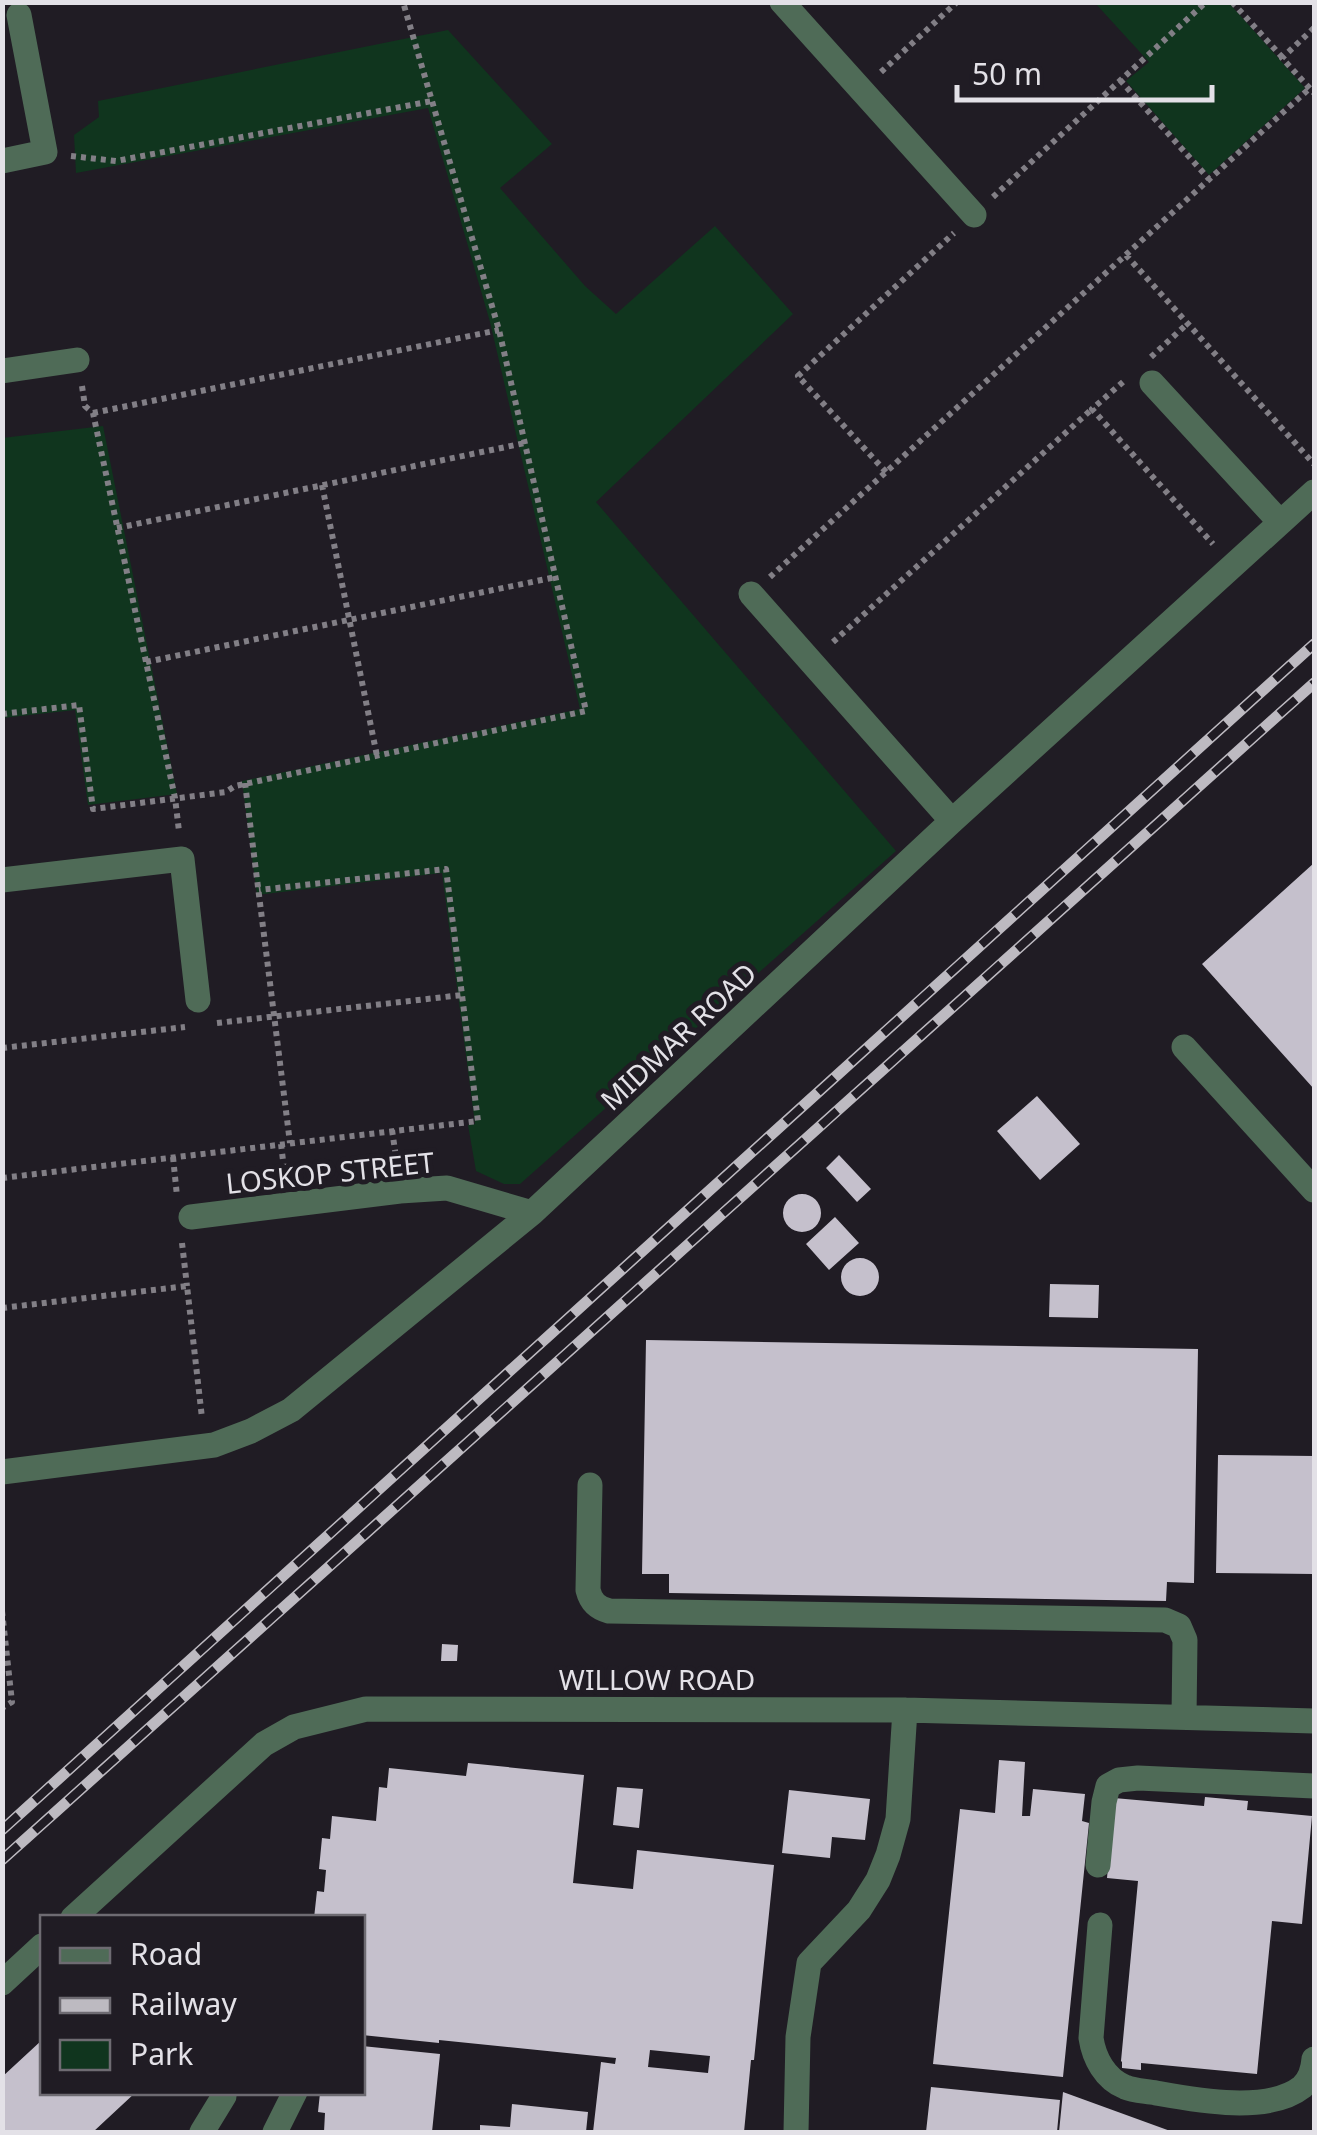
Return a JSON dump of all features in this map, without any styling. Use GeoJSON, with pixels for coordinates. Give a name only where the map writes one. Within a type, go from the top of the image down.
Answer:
{"type":"FeatureCollection","features":[{"type":"Feature","properties":{"kind":"street"},"geometry":{"type":"LineString","coordinates":[[782,2],[974,215]]}},
{"type":"Feature","properties":{"kind":"street"},"geometry":{"type":"LineString","coordinates":[[2,161],[45,152],[19,15]]}},
{"type":"Feature","properties":{"kind":"street"},"geometry":{"type":"LineString","coordinates":[[2,370],[77,360]]}},
{"type":"Feature","properties":{"kind":"street"},"geometry":{"type":"LineString","coordinates":[[1139,376],[1280,522]]}},
{"type":"Feature","properties":{"kind":"street","name":"MIDMAR ROAD"},"geometry":{"type":"LineString","coordinates":[[2,1472],[205,1446],[251,1431],[292,1410],[532,1213],[1314,492]]}},
{"type":"Feature","properties":{"kind":"street"},"geometry":{"type":"LineString","coordinates":[[751,594],[952,822]]}},
{"type":"Feature","properties":{"kind":"street"},"geometry":{"type":"LineString","coordinates":[[2,880],[182,860],[198,1000]]}},
{"type":"Feature","properties":{"kind":"street"},"geometry":{"type":"LineString","coordinates":[[1184,1048],[1314,1190]]}},
{"type":"Feature","properties":{"kind":"street","name":"LOSKOP STREET"},"geometry":{"type":"LineString","coordinates":[[191,1217],[447,1188],[532,1213]]}},
{"type":"Feature","properties":{"kind":"street"},"geometry":{"type":"LineString","coordinates":[[590,1485],[588,1590],[601,1609],[1164,1620],[1179,1626],[1185,1640],[1184,1718]]}},
{"type":"Feature","properties":{"kind":"street","name":"WILLOW ROAD"},"geometry":{"type":"LineString","coordinates":[[76,1915],[264,1744],[294,1726],[366,1709],[904,1710],[1314,1721]]}},
{"type":"Feature","properties":{"kind":"street"},"geometry":{"type":"LineString","coordinates":[[796,2132],[798,2037],[809,1963],[859,1910],[888,1856],[898,1818],[904,1710]]}},
{"type":"Feature","properties":{"kind":"street"},"geometry":{"type":"LineString","coordinates":[[1098,1865],[1108,1786],[1119,1780],[1314,1786]]}},
{"type":"Feature","properties":{"kind":"street"},"geometry":{"type":"LineString","coordinates":[[1100,1925],[1091,2038],[1102,2068],[1124,2087],[1204,2102],[1261,2101],[1285,2096],[1303,2086],[1314,2060]]}},
{"type":"Feature","properties":{"kind":"street"},"geometry":{"type":"LineString","coordinates":[[2,1983],[40,1948]]}},
{"type":"Feature","properties":{"kind":"street"},"geometry":{"type":"LineString","coordinates":[[274,2132],[293,2095]]}},
{"type":"Feature","properties":{"kind":"street"},"geometry":{"type":"LineString","coordinates":[[202,2132],[224,2096]]}},
{"type":"Feature","properties":{"kind":"path"},"geometry":{"type":"LineString","coordinates":[[2,714],[79,705],[93,809],[226,792],[246,783],[586,711],[499,330],[403,2]]}},
{"type":"Feature","properties":{"kind":"path"},"geometry":{"type":"LineString","coordinates":[[861,90],[958,2]]}},
{"type":"Feature","properties":{"kind":"path"},"geometry":{"type":"LineString","coordinates":[[886,472],[798,376],[1206,2]]}},
{"type":"Feature","properties":{"kind":"path"},"geometry":{"type":"LineString","coordinates":[[751,594],[1209,179],[1312,91],[1232,2]]}},
{"type":"Feature","properties":{"kind":"path"},"geometry":{"type":"LineString","coordinates":[[1282,58],[1314,28]]}},
{"type":"Feature","properties":{"kind":"path"},"geometry":{"type":"LineString","coordinates":[[1120,80],[1209,179]]}},
{"type":"Feature","properties":{"kind":"path"},"geometry":{"type":"LineString","coordinates":[[45,152],[116,161],[432,101]]}},
{"type":"Feature","properties":{"kind":"path"},"geometry":{"type":"LineString","coordinates":[[1126,255],[1314,464]]}},
{"type":"Feature","properties":{"kind":"path"},"geometry":{"type":"LineString","coordinates":[[811,662],[1092,409],[1139,376],[1187,324]]}},
{"type":"Feature","properties":{"kind":"path"},"geometry":{"type":"LineString","coordinates":[[93,412],[499,330]]}},
{"type":"Feature","properties":{"kind":"path"},"geometry":{"type":"LineString","coordinates":[[77,360],[86,406],[93,412],[175,798],[182,860]]}},
{"type":"Feature","properties":{"kind":"path"},"geometry":{"type":"LineString","coordinates":[[1092,409],[1232,565]]}},
{"type":"Feature","properties":{"kind":"path"},"geometry":{"type":"LineString","coordinates":[[117,528],[525,443]]}},
{"type":"Feature","properties":{"kind":"path"},"geometry":{"type":"LineString","coordinates":[[322,485],[377,756]]}},
{"type":"Feature","properties":{"kind":"path"},"geometry":{"type":"LineString","coordinates":[[146,662],[556,577]]}},
{"type":"Feature","properties":{"kind":"path"},"geometry":{"type":"LineString","coordinates":[[246,783],[290,1143]]}},
{"type":"Feature","properties":{"kind":"path"},"geometry":{"type":"LineString","coordinates":[[2,1178],[478,1121],[446,868],[259,890]]}},
{"type":"Feature","properties":{"kind":"path"},"geometry":{"type":"LineString","coordinates":[[2,1048],[462,994]]}},
{"type":"Feature","properties":{"kind":"path"},"geometry":{"type":"LineString","coordinates":[[2,1308],[187,1286],[205,1446]]}},
{"type":"Feature","properties":{"kind":"path"},"geometry":{"type":"LineString","coordinates":[[2,1612],[12,1702],[2,1708]]}},
{"type":"Feature","properties":{"kind":"green space"},"geometry":{"type":"Polygon","coordinates":[[[1095,3],[1229,3],[1305,88],[1209,175],[1126,81],[1149,62],[1095,3]]]}},
{"type":"Feature","properties":{"kind":"green space"},"geometry":{"type":"Polygon","coordinates":[[[448,30],[552,144],[500,188],[585,286],[616,314],[715,226],[793,314],[596,502],[896,851],[520,1184],[504,1184],[476,1171],[468,1125],[475,1124],[442,873],[257,895],[242,781],[580,709],[490,322],[428,108],[76,173],[74,135],[99,117],[98,101],[448,30]]]}},
{"type":"Feature","properties":{"kind":"green space"},"geometry":{"type":"Polygon","coordinates":[[[103,426],[177,794],[88,805],[75,710],[3,718],[2,438],[103,426]]]}},
{"type":"Feature","properties":{"kind":"building"},"geometry":{"type":"Polygon","coordinates":[[[1314,863],[1314,1089],[1202,964],[1314,863]]]}},
{"type":"Feature","properties":{"kind":"building"},"geometry":{"type":"Polygon","coordinates":[[[1037,1096],[1080,1144],[1040,1180],[997,1131],[1037,1096]]]}},
{"type":"Feature","properties":{"kind":"building"},"geometry":{"type":"Polygon","coordinates":[[[839,1155],[871,1189],[857,1202],[826,1168],[839,1155]]]}},
{"type":"Feature","properties":{"kind":"building"},"geometry":{"type":"Polygon","coordinates":[[[802,1194],[816,1199],[821,1213],[816,1227],[802,1232],[788,1227],[783,1213],[788,1199],[802,1194]]]}},
{"type":"Feature","properties":{"kind":"building"},"geometry":{"type":"Polygon","coordinates":[[[835,1217],[859,1243],[829,1270],[806,1244],[835,1217]]]}},
{"type":"Feature","properties":{"kind":"building"},"geometry":{"type":"Polygon","coordinates":[[[860,1258],[874,1263],[879,1277],[874,1291],[860,1296],[846,1291],[841,1277],[846,1263],[860,1258]]]}},
{"type":"Feature","properties":{"kind":"building"},"geometry":{"type":"Polygon","coordinates":[[[1050,1284],[1099,1285],[1098,1318],[1049,1317],[1050,1284]]]}},
{"type":"Feature","properties":{"kind":"building"},"geometry":{"type":"Polygon","coordinates":[[[646,1340],[1198,1349],[1194,1583],[1167,1582],[1166,1601],[669,1593],[669,1574],[642,1574],[646,1340]]]}},
{"type":"Feature","properties":{"kind":"building"},"geometry":{"type":"Polygon","coordinates":[[[1218,1455],[1314,1456],[1314,1574],[1216,1573],[1218,1455]]]}},
{"type":"Feature","properties":{"kind":"building"},"geometry":{"type":"Polygon","coordinates":[[[442,1644],[458,1645],[457,1661],[441,1661],[442,1644]]]}},
{"type":"Feature","properties":{"kind":"building"},"geometry":{"type":"Polygon","coordinates":[[[999,1760],[1025,1762],[1022,1816],[1030,1816],[1033,1789],[1085,1794],[1082,1821],[1089,1823],[1063,2077],[933,2064],[960,1809],[995,1813],[999,1760]]]}},
{"type":"Feature","properties":{"kind":"building"},"geometry":{"type":"Polygon","coordinates":[[[468,1763],[584,1775],[573,1883],[633,1889],[637,1850],[774,1865],[744,2132],[593,2132],[601,2062],[615,2064],[616,2058],[365,2035],[365,1915],[314,1915],[317,1891],[324,1892],[326,1870],[319,1869],[322,1838],[330,1839],[332,1816],[376,1821],[379,1787],[387,1788],[389,1768],[466,1776],[468,1763]],[[650,2050],[648,2067],[708,2073],[710,2056],[650,2050]]]}},
{"type":"Feature","properties":{"kind":"building"},"geometry":{"type":"Polygon","coordinates":[[[617,1787],[643,1789],[639,1828],[613,1825],[617,1787]]]}},
{"type":"Feature","properties":{"kind":"building"},"geometry":{"type":"Polygon","coordinates":[[[789,1790],[870,1799],[865,1840],[832,1837],[830,1858],[782,1853],[789,1790]]]}},
{"type":"Feature","properties":{"kind":"building"},"geometry":{"type":"Polygon","coordinates":[[[1205,1797],[1248,1801],[1247,1810],[1312,1816],[1302,1924],[1272,1921],[1257,2074],[1141,2063],[1141,2070],[1122,2068],[1138,1881],[1107,1878],[1114,1798],[1204,1806],[1205,1797]]]}},
{"type":"Feature","properties":{"kind":"building"},"geometry":{"type":"Polygon","coordinates":[[[40,2042],[40,2095],[133,2095],[93,2132],[2,2132],[2,2077],[40,2042]]]}},
{"type":"Feature","properties":{"kind":"building"},"geometry":{"type":"Polygon","coordinates":[[[365,2046],[440,2054],[432,2132],[324,2132],[325,2113],[318,2112],[320,2095],[365,2095],[365,2046]]]}},
{"type":"Feature","properties":{"kind":"building"},"geometry":{"type":"Polygon","coordinates":[[[931,2087],[1060,2100],[1057,2132],[926,2132],[931,2087]]]}},
{"type":"Feature","properties":{"kind":"building"},"geometry":{"type":"Polygon","coordinates":[[[1063,2092],[1173,2132],[1059,2132],[1063,2092]]]}},
{"type":"Feature","properties":{"kind":"building"},"geometry":{"type":"Polygon","coordinates":[[[512,2104],[588,2112],[586,2132],[480,2132],[480,2125],[510,2127],[512,2104]]]}},
{"type":"Feature","properties":{"kind":"railway"},"geometry":{"type":"LineString","coordinates":[[2,1830],[1314,644]]}},
{"type":"Feature","properties":{"kind":"railway"},"geometry":{"type":"LineString","coordinates":[[2,1860],[1314,683]]}}]}
